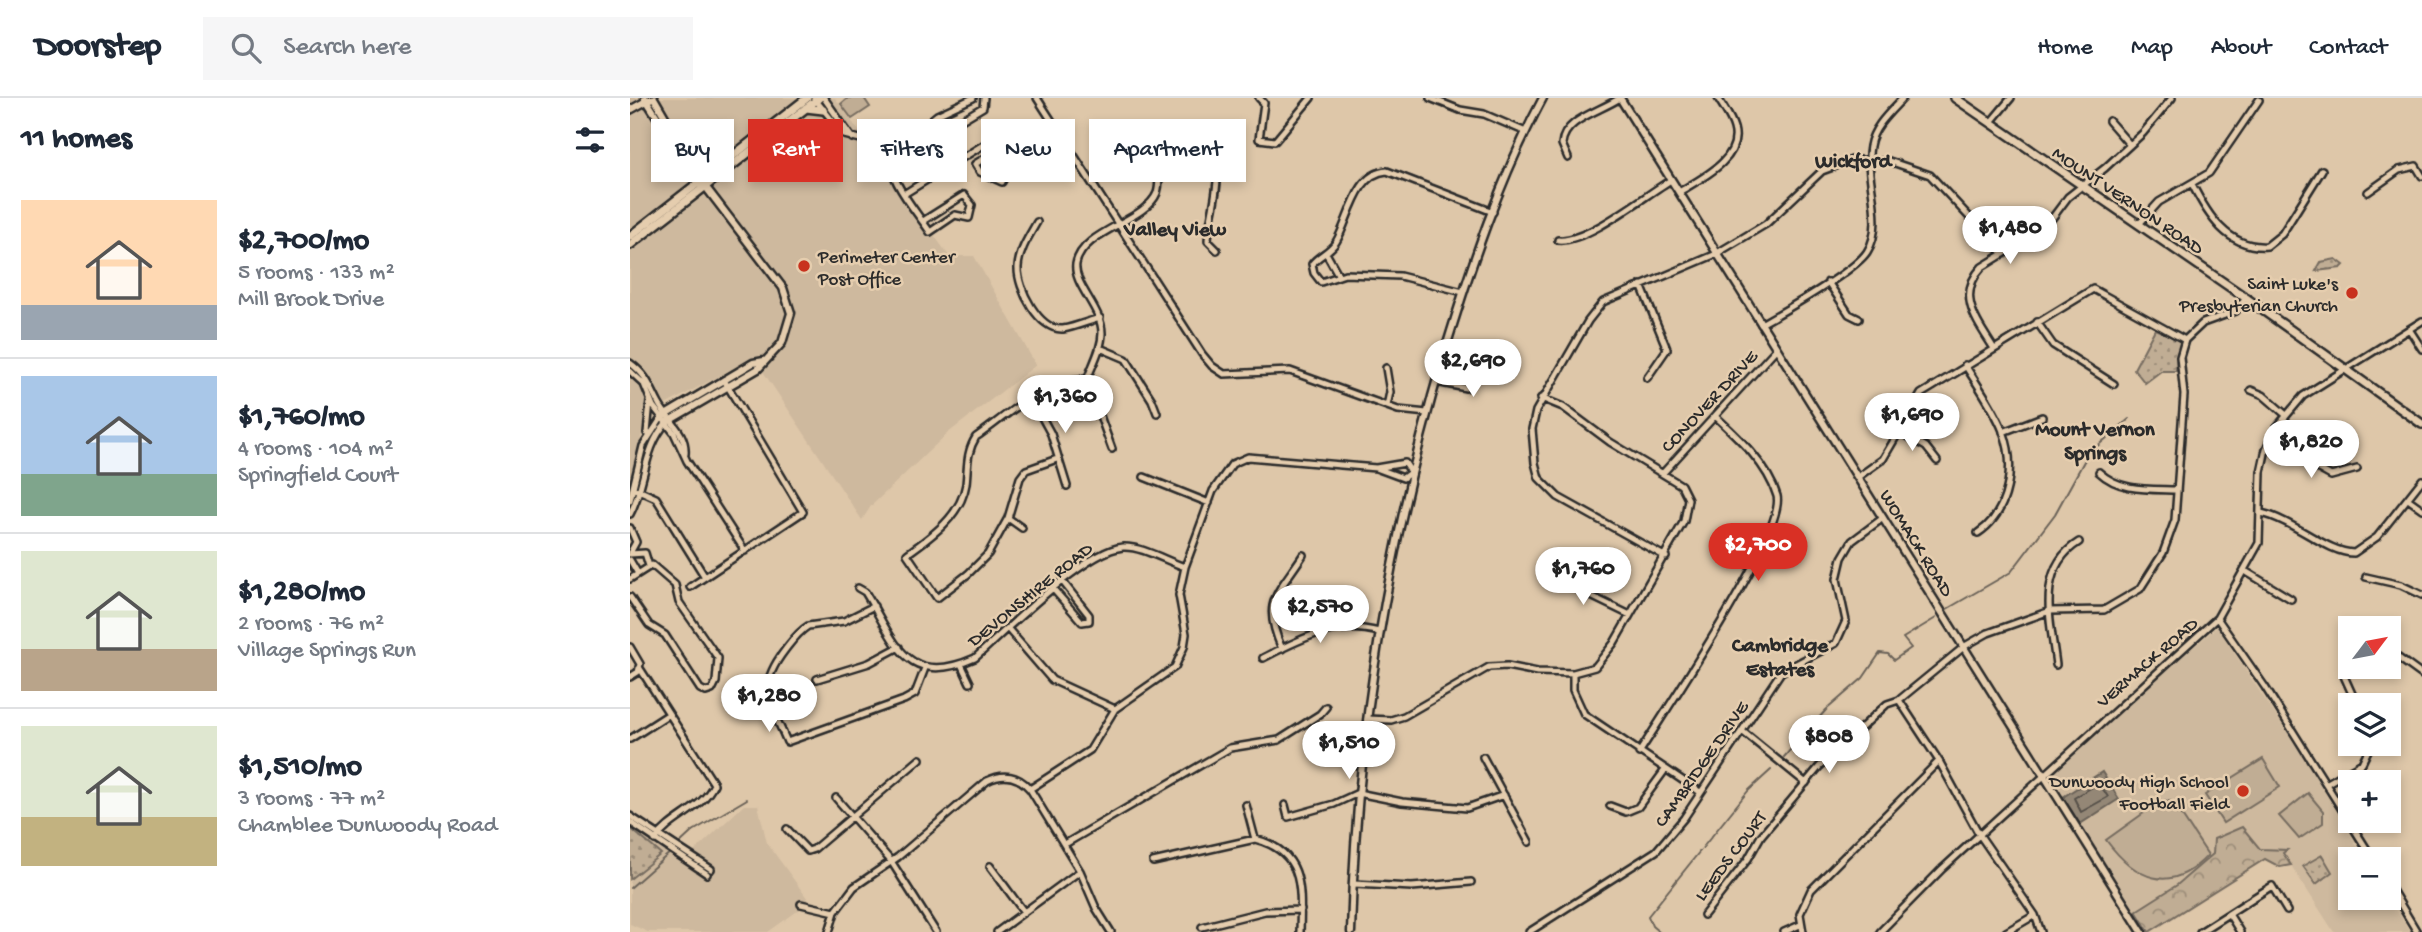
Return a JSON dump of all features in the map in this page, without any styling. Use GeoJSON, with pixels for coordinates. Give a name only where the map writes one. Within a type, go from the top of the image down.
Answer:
{"type":"FeatureCollection","features":[{"type":"Feature","properties":{"kind":"main road"},"geometry":{"type":"LineString","coordinates":[[630,236],[702,183],[807,98]]}},
{"type":"Feature","properties":{"kind":"main road","name":"MOUNT VERNON ROAD"},"geometry":{"type":"LineString","coordinates":[[1955,98],[2246,298],[2422,424]]}},
{"type":"Feature","properties":{"kind":"main road"},"geometry":{"type":"LineString","coordinates":[[801,104],[818,99]]}},
{"type":"Feature","properties":{"kind":"main road"},"geometry":{"type":"LineString","coordinates":[[801,104],[823,110]]}},
{"type":"Feature","properties":{"kind":"main road"},"geometry":{"type":"LineString","coordinates":[[630,246],[702,183]]}},
{"type":"Feature","properties":{"kind":"street"},"geometry":{"type":"LineString","coordinates":[[933,119],[973,98]]}},
{"type":"Feature","properties":{"kind":"street"},"geometry":{"type":"LineString","coordinates":[[964,119],[984,107],[984,98]]}},
{"type":"Feature","properties":{"kind":"street"},"geometry":{"type":"LineString","coordinates":[[1037,98],[1207,361],[1218,371],[1237,376],[1290,371],[1387,406],[1427,414]]}},
{"type":"Feature","properties":{"kind":"street"},"geometry":{"type":"LineString","coordinates":[[1259,98],[1264,103],[1265,112],[1259,139],[1275,141],[1311,98]]}},
{"type":"Feature","properties":{"kind":"street"},"geometry":{"type":"LineString","coordinates":[[1430,98],[1460,110],[1484,114],[1526,132]]}},
{"type":"Feature","properties":{"kind":"street"},"geometry":{"type":"LineString","coordinates":[[1351,932],[1367,719],[1379,632],[1412,472],[1462,292],[1542,98]]}},
{"type":"Feature","properties":{"kind":"street"},"geometry":{"type":"LineString","coordinates":[[1568,158],[1562,144],[1566,130],[1576,120],[1593,115],[1620,98]]}},
{"type":"Feature","properties":{"kind":"street","name":"WOMACK ROAD"},"geometry":{"type":"LineString","coordinates":[[1620,98],[2142,932]]}},
{"type":"Feature","properties":{"kind":"street"},"geometry":{"type":"LineString","coordinates":[[1679,192],[1720,165],[1733,147],[1734,129],[1718,98]]}},
{"type":"Feature","properties":{"kind":"street"},"geometry":{"type":"LineString","coordinates":[[1761,324],[1860,260],[1870,245],[1873,235],[1870,144],[1874,134],[1903,98]]}},
{"type":"Feature","properties":{"kind":"street"},"geometry":{"type":"LineString","coordinates":[[1991,122],[2011,98]]}},
{"type":"Feature","properties":{"kind":"street"},"geometry":{"type":"LineString","coordinates":[[1993,347],[1970,310],[1968,298],[1975,275],[2044,229],[2068,197],[2130,145],[2172,98]]}},
{"type":"Feature","properties":{"kind":"street"},"geometry":{"type":"LineString","coordinates":[[630,110],[649,99],[702,183],[788,298],[791,313],[786,334],[776,350],[764,360],[753,362],[726,383],[666,418],[646,439]]}},
{"type":"Feature","properties":{"kind":"street"},"geometry":{"type":"LineString","coordinates":[[818,99],[840,133],[857,139]]}},
{"type":"Feature","properties":{"kind":"street"},"geometry":{"type":"LineString","coordinates":[[818,99],[852,138]]}},
{"type":"Feature","properties":{"kind":"street"},"geometry":{"type":"LineString","coordinates":[[2139,224],[2159,202],[2192,184],[2215,167],[2259,100]]}},
{"type":"Feature","properties":{"kind":"street"},"geometry":{"type":"LineString","coordinates":[[2109,121],[2130,145]]}},
{"type":"Feature","properties":{"kind":"street"},"geometry":{"type":"LineString","coordinates":[[1112,449],[1087,380],[1100,348],[1100,318],[1077,276],[1076,265],[1087,245],[1152,201],[1157,193],[1157,145],[1172,133],[1195,133],[1206,141],[1217,166],[1217,192],[1208,231],[1210,246],[1217,250]]}},
{"type":"Feature","properties":{"kind":"street"},"geometry":{"type":"LineString","coordinates":[[1010,143],[1021,159],[1009,167],[1002,182],[980,172],[975,164],[1010,143]]}},
{"type":"Feature","properties":{"kind":"street"},"geometry":{"type":"LineString","coordinates":[[1666,557],[1547,488],[1539,478],[1532,450],[1532,429],[1541,398],[1597,308],[1612,296],[1718,253],[1766,223],[1822,170],[1843,162],[1869,159],[1910,166],[1930,175],[2004,254]]}},
{"type":"Feature","properties":{"kind":"street"},"geometry":{"type":"LineString","coordinates":[[2368,192],[2406,167],[2416,166],[2422,176]]}},
{"type":"Feature","properties":{"kind":"street"},"geometry":{"type":"LineString","coordinates":[[2192,184],[2210,217],[2224,232],[2251,246],[2267,246],[2283,234],[2322,170]]}},
{"type":"Feature","properties":{"kind":"street"},"geometry":{"type":"LineString","coordinates":[[1462,292],[1400,276],[1339,276],[1321,282],[1314,273],[1314,261],[1337,241],[1365,180],[1376,171],[1387,171],[1493,212]]}},
{"type":"Feature","properties":{"kind":"street"},"geometry":{"type":"LineString","coordinates":[[2068,176],[2072,184],[2068,197]]}},
{"type":"Feature","properties":{"kind":"street"},"geometry":{"type":"LineString","coordinates":[[1558,240],[1566,240],[1588,231],[1671,180]]}},
{"type":"Feature","properties":{"kind":"street"},"geometry":{"type":"LineString","coordinates":[[898,182],[904,194],[930,232],[956,215],[969,218],[972,205],[964,195],[923,221]]}},
{"type":"Feature","properties":{"kind":"street"},"geometry":{"type":"LineString","coordinates":[[904,194],[922,182]]}},
{"type":"Feature","properties":{"kind":"street"},"geometry":{"type":"LineString","coordinates":[[1037,222],[1024,245],[1018,266],[1022,286],[1035,311],[1044,321],[1062,329],[1100,318]]}},
{"type":"Feature","properties":{"kind":"street"},"geometry":{"type":"LineString","coordinates":[[1326,253],[1339,276]]}},
{"type":"Feature","properties":{"kind":"street"},"geometry":{"type":"LineString","coordinates":[[1828,282],[1849,314],[1859,319]]}},
{"type":"Feature","properties":{"kind":"street"},"geometry":{"type":"LineString","coordinates":[[1641,285],[1667,349],[1647,378]]}},
{"type":"Feature","properties":{"kind":"street"},"geometry":{"type":"LineString","coordinates":[[1858,477],[1884,459],[1921,394],[1993,347],[2093,289],[2185,340],[2203,323],[2236,311],[2246,298]]}},
{"type":"Feature","properties":{"kind":"street","name":"VERMACK ROAD"},"geometry":{"type":"LineString","coordinates":[[1880,932],[1979,834],[2217,618],[2259,543],[2261,472],[2270,442],[2286,415],[2303,396],[2422,321]]}},
{"type":"Feature","properties":{"kind":"street"},"geometry":{"type":"LineString","coordinates":[[2037,322],[2053,345],[2114,384]]}},
{"type":"Feature","properties":{"kind":"street"},"geometry":{"type":"LineString","coordinates":[[2409,329],[2422,349]]}},
{"type":"Feature","properties":{"kind":"street","name":"LEEDS COURT"},"geometry":{"type":"LineString","coordinates":[[1703,915],[1806,783],[1860,727],[1887,704],[1899,701],[1965,646],[2009,624],[2050,611],[2104,610],[2140,589],[2153,573],[2175,520],[2184,395],[2180,357],[2185,340]]}},
{"type":"Feature","properties":{"kind":"street"},"geometry":{"type":"LineString","coordinates":[[1100,348],[1126,359],[1152,400],[1157,413]]}},
{"type":"Feature","properties":{"kind":"street","name":"CONOVER DRIVE"},"geometry":{"type":"LineString","coordinates":[[1663,473],[1776,349]]}},
{"type":"Feature","properties":{"kind":"street"},"geometry":{"type":"LineString","coordinates":[[1436,382],[1466,388],[1484,358]]}},
{"type":"Feature","properties":{"kind":"street"},"geometry":{"type":"LineString","coordinates":[[630,363],[650,382],[684,456],[745,551]]}},
{"type":"Feature","properties":{"kind":"street"},"geometry":{"type":"LineString","coordinates":[[1965,365],[2003,432],[2009,460],[2006,494],[1991,525],[1978,533]]}},
{"type":"Feature","properties":{"kind":"street"},"geometry":{"type":"LineString","coordinates":[[1385,368],[1390,392],[1387,406]]}},
{"type":"Feature","properties":{"kind":"street"},"geometry":{"type":"LineString","coordinates":[[630,371],[642,382],[650,398],[683,439],[684,456]]}},
{"type":"Feature","properties":{"kind":"street"},"geometry":{"type":"LineString","coordinates":[[1058,458],[1026,470],[1020,478],[1008,518],[988,554],[937,598],[907,554],[946,522],[959,505],[965,488],[969,448],[976,437],[1057,382],[1075,377],[1087,380]]}},
{"type":"Feature","properties":{"kind":"street"},"geometry":{"type":"LineString","coordinates":[[690,587],[803,512],[726,383]]}},
{"type":"Feature","properties":{"kind":"street"},"geometry":{"type":"LineString","coordinates":[[2251,390],[2263,395],[2286,415]]}},
{"type":"Feature","properties":{"kind":"street"},"geometry":{"type":"LineString","coordinates":[[630,500],[638,490],[650,398]]}},
{"type":"Feature","properties":{"kind":"street"},"geometry":{"type":"LineString","coordinates":[[1032,398],[1051,434],[1067,486]]}},
{"type":"Feature","properties":{"kind":"street"},"geometry":{"type":"LineString","coordinates":[[1367,719],[1391,720],[1404,716],[1489,667],[1507,666],[1537,672],[1573,673],[1595,667],[1603,660],[1666,557],[1684,522],[1688,499],[1681,485],[1610,442],[1563,408],[1541,398]]}},
{"type":"Feature","properties":{"kind":"street"},"geometry":{"type":"LineString","coordinates":[[1639,753],[1750,572],[1777,509],[1777,497],[1757,462],[1741,439],[1716,416]]}},
{"type":"Feature","properties":{"kind":"street"},"geometry":{"type":"LineString","coordinates":[[2003,432],[2042,417]]}},
{"type":"Feature","properties":{"kind":"street"},"geometry":{"type":"LineString","coordinates":[[630,514],[651,447],[666,418]]}},
{"type":"Feature","properties":{"kind":"street"},"geometry":{"type":"LineString","coordinates":[[1899,431],[1926,447],[1937,461]]}},
{"type":"Feature","properties":{"kind":"street"},"geometry":{"type":"LineString","coordinates":[[2270,442],[2331,476],[2357,470]]}},
{"type":"Feature","properties":{"kind":"street"},"geometry":{"type":"LineString","coordinates":[[1030,789],[1090,750],[1115,709],[1169,673],[1181,658],[1186,634],[1179,595],[1185,568],[1209,503],[1225,472],[1238,460],[1248,457],[1376,468],[1405,463],[1412,472]]}},
{"type":"Feature","properties":{"kind":"street"},"geometry":{"type":"LineString","coordinates":[[1376,468],[1403,478],[1412,472]]}},
{"type":"Feature","properties":{"kind":"street"},"geometry":{"type":"LineString","coordinates":[[2099,472],[2108,481],[2124,485],[2177,490]]}},
{"type":"Feature","properties":{"kind":"street"},"geometry":{"type":"LineString","coordinates":[[1144,477],[1209,503]]}},
{"type":"Feature","properties":{"kind":"street"},"geometry":{"type":"LineString","coordinates":[[2261,513],[2283,518],[2334,549],[2354,553],[2377,537],[2422,480]]}},
{"type":"Feature","properties":{"kind":"street"},"geometry":{"type":"LineString","coordinates":[[638,490],[653,495],[705,577]]}},
{"type":"Feature","properties":{"kind":"street"},"geometry":{"type":"LineString","coordinates":[[2408,499],[2422,509]]}},
{"type":"Feature","properties":{"kind":"street","name":"CAMBRIDGE DRIVE"},"geometry":{"type":"LineString","coordinates":[[1529,932],[1656,851],[1684,818],[1781,672],[1797,661],[1829,649],[1841,636],[1846,621],[1838,579],[1842,558],[1852,541],[1883,517]]}},
{"type":"Feature","properties":{"kind":"street"},"geometry":{"type":"LineString","coordinates":[[1008,518],[1022,528]]}},
{"type":"Feature","properties":{"kind":"street"},"geometry":{"type":"LineString","coordinates":[[630,528],[636,542],[630,553],[645,553],[649,566],[675,584],[679,602],[718,659],[716,682],[712,690],[706,692],[700,689],[665,635],[649,625],[630,597]]}},
{"type":"Feature","properties":{"kind":"street"},"geometry":{"type":"LineString","coordinates":[[2056,665],[2050,611],[2050,577],[2062,554],[2079,542]]}},
{"type":"Feature","properties":{"kind":"street","name":"DEVONSHIRE ROAD"},"geometry":{"type":"LineString","coordinates":[[925,668],[961,664],[975,657],[1098,555],[1125,547],[1185,568]]}},
{"type":"Feature","properties":{"kind":"street"},"geometry":{"type":"LineString","coordinates":[[1282,649],[1271,624],[1272,606],[1303,555]]}},
{"type":"Feature","properties":{"kind":"street"},"geometry":{"type":"LineString","coordinates":[[630,561],[637,572]]}},
{"type":"Feature","properties":{"kind":"street"},"geometry":{"type":"LineString","coordinates":[[630,579],[649,566]]}},
{"type":"Feature","properties":{"kind":"street"},"geometry":{"type":"LineString","coordinates":[[2245,571],[2291,599]]}},
{"type":"Feature","properties":{"kind":"street"},"geometry":{"type":"LineString","coordinates":[[1548,575],[1630,615]]}},
{"type":"Feature","properties":{"kind":"street"},"geometry":{"type":"LineString","coordinates":[[2366,577],[2401,585],[2422,595]]}},
{"type":"Feature","properties":{"kind":"street"},"geometry":{"type":"LineString","coordinates":[[1054,590],[1082,622],[1089,621],[1089,615],[1063,582]]}},
{"type":"Feature","properties":{"kind":"street"},"geometry":{"type":"LineString","coordinates":[[858,589],[865,592],[874,606],[899,648],[913,664],[925,668],[915,694],[787,742],[768,694],[766,680],[771,668],[808,626],[844,621],[874,606]]}},
{"type":"Feature","properties":{"kind":"street"},"geometry":{"type":"LineString","coordinates":[[2217,618],[2240,648],[2365,847]]}},
{"type":"Feature","properties":{"kind":"street"},"geometry":{"type":"LineString","coordinates":[[1263,658],[1333,627],[1349,626],[1379,632]]}},
{"type":"Feature","properties":{"kind":"street"},"geometry":{"type":"LineString","coordinates":[[1008,629],[1052,680],[1115,709]]}},
{"type":"Feature","properties":{"kind":"street"},"geometry":{"type":"LineString","coordinates":[[630,647],[639,667],[715,784],[688,814],[657,837]]}},
{"type":"Feature","properties":{"kind":"street"},"geometry":{"type":"LineString","coordinates":[[817,679],[869,663],[899,648]]}},
{"type":"Feature","properties":{"kind":"street"},"geometry":{"type":"LineString","coordinates":[[2401,659],[2422,675]]}},
{"type":"Feature","properties":{"kind":"street"},"geometry":{"type":"LineString","coordinates":[[961,664],[970,683]]}},
{"type":"Feature","properties":{"kind":"street"},"geometry":{"type":"LineString","coordinates":[[630,677],[638,672],[639,667]]}},
{"type":"Feature","properties":{"kind":"street"},"geometry":{"type":"LineString","coordinates":[[1573,673],[1573,690],[1584,714],[1700,793]]}},
{"type":"Feature","properties":{"kind":"street"},"geometry":{"type":"LineString","coordinates":[[1899,701],[1939,761],[1979,834],[2035,915],[2041,932]]}},
{"type":"Feature","properties":{"kind":"street"},"geometry":{"type":"LineString","coordinates":[[1065,845],[1230,748],[1279,740],[1320,714],[1326,707]]}},
{"type":"Feature","properties":{"kind":"street"},"geometry":{"type":"LineString","coordinates":[[630,739],[669,714]]}},
{"type":"Feature","properties":{"kind":"street"},"geometry":{"type":"LineString","coordinates":[[1742,731],[1806,783]]}},
{"type":"Feature","properties":{"kind":"street"},"geometry":{"type":"LineString","coordinates":[[2326,784],[2362,763],[2365,756]]}},
{"type":"Feature","properties":{"kind":"street"},"geometry":{"type":"LineString","coordinates":[[1483,757],[1529,842]]}},
{"type":"Feature","properties":{"kind":"street"},"geometry":{"type":"LineString","coordinates":[[788,829],[808,852],[920,759]]}},
{"type":"Feature","properties":{"kind":"street"},"geometry":{"type":"LineString","coordinates":[[1803,932],[1800,925],[1803,904],[1811,890],[1939,761]]}},
{"type":"Feature","properties":{"kind":"street"},"geometry":{"type":"LineString","coordinates":[[1611,806],[1626,812],[1638,807],[1665,770]]}},
{"type":"Feature","properties":{"kind":"street"},"geometry":{"type":"LineString","coordinates":[[829,932],[835,912],[854,887],[891,861],[987,781],[1001,775],[1021,780],[1030,789],[1065,845],[1111,932]]}},
{"type":"Feature","properties":{"kind":"street"},"geometry":{"type":"LineString","coordinates":[[1285,805],[1288,817],[1361,794],[1467,808],[1504,795]]}},
{"type":"Feature","properties":{"kind":"street"},"geometry":{"type":"LineString","coordinates":[[836,798],[891,861],[936,932]]}},
{"type":"Feature","properties":{"kind":"street"},"geometry":{"type":"LineString","coordinates":[[1246,805],[1255,839]]}},
{"type":"Feature","properties":{"kind":"street"},"geometry":{"type":"LineString","coordinates":[[630,816],[709,872]]}},
{"type":"Feature","properties":{"kind":"street"},"geometry":{"type":"LineString","coordinates":[[630,822],[657,837]]}},
{"type":"Feature","properties":{"kind":"street"},"geometry":{"type":"LineString","coordinates":[[1153,862],[1255,839],[1283,852],[1292,862],[1301,888],[1300,932]]}},
{"type":"Feature","properties":{"kind":"street"},"geometry":{"type":"LineString","coordinates":[[990,866],[1024,912]]}},
{"type":"Feature","properties":{"kind":"street"},"geometry":{"type":"LineString","coordinates":[[996,932],[1080,872]]}},
{"type":"Feature","properties":{"kind":"street"},"geometry":{"type":"LineString","coordinates":[[1354,884],[1412,887],[1471,882]]}},
{"type":"Feature","properties":{"kind":"street"},"geometry":{"type":"LineString","coordinates":[[2200,932],[2272,887],[2287,911]]}},
{"type":"Feature","properties":{"kind":"street"},"geometry":{"type":"LineString","coordinates":[[801,904],[835,912]]}},
{"type":"Feature","properties":{"kind":"street"},"geometry":{"type":"LineString","coordinates":[[2401,906],[2417,932]]}},
{"type":"Feature","properties":{"kind":"street"},"geometry":{"type":"LineString","coordinates":[[1202,928],[1265,911],[1301,910]]}},
{"type":"Feature","properties":{"kind":"street"},"geometry":{"type":"LineString","coordinates":[[2229,914],[2240,932]]}},
{"type":"Feature","properties":{"kind":"street"},"geometry":{"type":"LineString","coordinates":[[2006,932],[2035,915]]}},
{"type":"Feature","properties":{"kind":"street"},"geometry":{"type":"LineString","coordinates":[[1784,932],[1800,925]]}},
{"type":"Feature","properties":{"kind":"shaded area"},"geometry":{"type":"Polygon","coordinates":[[[630,98],[835,98],[857,128],[857,182],[896,182],[949,256],[974,256],[1036,365],[948,433],[871,506],[862,520],[764,373],[756,356],[652,412],[644,425],[630,483],[630,98]]]}},
{"type":"Feature","properties":{"kind":"shaded area"},"geometry":{"type":"Polygon","coordinates":[[[2217,627],[2338,814],[2338,833],[2349,833],[2358,847],[2338,847],[2338,910],[2397,910],[2410,932],[2334,932],[2283,853],[2286,851],[2260,849],[2242,827],[2215,839],[2213,854],[2177,885],[2136,911],[2084,831],[2052,775],[2116,714],[2217,627]]]}},
{"type":"Feature","properties":{"kind":"shaded area"},"geometry":{"type":"Polygon","coordinates":[[[744,805],[758,805],[767,843],[810,902],[768,932],[648,932],[630,924],[630,826],[683,862],[744,805]]]}},
{"type":"Feature","properties":{"kind":"green space"},"geometry":{"type":"Polygon","coordinates":[[[848,98],[864,98],[870,107],[852,119],[841,104],[848,98]]]}},
{"type":"Feature","properties":{"kind":"green space"},"geometry":{"type":"Polygon","coordinates":[[[2336,259],[2344,265],[2341,268],[2316,271],[2321,262],[2336,259]]]}},
{"type":"Feature","properties":{"kind":"green space"},"geometry":{"type":"Polygon","coordinates":[[[2155,329],[2180,340],[2182,344],[2177,353],[2176,371],[2161,371],[2145,383],[2134,369],[2155,329]]]}},
{"type":"Feature","properties":{"kind":"green space","name":"Dunwoody High School Football Field"},"geometry":{"type":"Polygon","coordinates":[[[2263,759],[2280,787],[2223,823],[2205,795],[2263,759]]]}},
{"type":"Feature","properties":{"kind":"green space"},"geometry":{"type":"Polygon","coordinates":[[[2308,793],[2323,811],[2323,823],[2299,839],[2279,816],[2308,793]]]}},
{"type":"Feature","properties":{"kind":"green space"},"geometry":{"type":"Polygon","coordinates":[[[2162,800],[2173,802],[2208,855],[2194,868],[2167,879],[2141,873],[2117,854],[2106,840],[2162,800]]]}},
{"type":"Feature","properties":{"kind":"green space"},"geometry":{"type":"Polygon","coordinates":[[[2242,827],[2260,849],[2287,850],[2283,853],[2291,865],[2280,867],[2265,859],[2149,932],[2136,911],[2177,885],[2213,854],[2214,839],[2242,827]]]}},
{"type":"Feature","properties":{"kind":"green space"},"geometry":{"type":"Polygon","coordinates":[[[630,828],[661,854],[630,879],[630,828]]]}},
{"type":"Feature","properties":{"kind":"green space"},"geometry":{"type":"Polygon","coordinates":[[[2322,855],[2332,872],[2316,884],[2303,866],[2322,855]]]}},
{"type":"Feature","properties":{"kind":"water"},"geometry":{"type":"Polygon","coordinates":[[[2102,772],[2119,799],[2080,824],[2063,797],[2102,772]]]}},
{"type":"Feature","properties":{"kind":"waterway"},"geometry":{"type":"LineString","coordinates":[[1947,609],[2011,572],[2055,514],[2088,454],[2129,419]]}},
{"type":"Feature","properties":{"kind":"waterway"},"geometry":{"type":"LineString","coordinates":[[1784,757],[1826,710],[1863,678],[1880,653],[1888,654],[1894,660],[1911,648],[1903,638],[1936,618]]}},
{"type":"Feature","properties":{"kind":"waterway"},"geometry":{"type":"LineString","coordinates":[[1659,932],[1652,926],[1648,916],[1748,791],[1771,770]]}},
{"type":"Feature","properties":{"kind":"waterway"},"geometry":{"type":"LineString","coordinates":[[678,845],[693,831],[747,799]]}},
{"type":"Feature","properties":{"kind":"waterway"},"geometry":{"type":"LineString","coordinates":[[630,888],[672,851]]}},
{"type":"Feature","properties":{"kind":"place","name":"Perimeter Center Post Office"},"geometry":{"type":"Point","coordinates":[804,266]}},
{"type":"Feature","properties":{"kind":"place","name":"Saint Luke's Presbyterian Church"},"geometry":{"type":"Point","coordinates":[2352,293]}},
{"type":"Feature","properties":{"kind":"place","name":"Dunwoody High School Football Field"},"geometry":{"type":"Point","coordinates":[2243,791]}},
{"type":"Feature","properties":{"kind":"district","name":"Wickford"},"geometry":{"type":"Point","coordinates":[1853,160]}},
{"type":"Feature","properties":{"kind":"district","name":"Valley View"},"geometry":{"type":"Point","coordinates":[1175,228]}},
{"type":"Feature","properties":{"kind":"district","name":"Mount Vernon Springs"},"geometry":{"type":"Point","coordinates":[2095,440]}},
{"type":"Feature","properties":{"kind":"district","name":"Cambridge Estates"},"geometry":{"type":"Point","coordinates":[1780,656]}}]}
